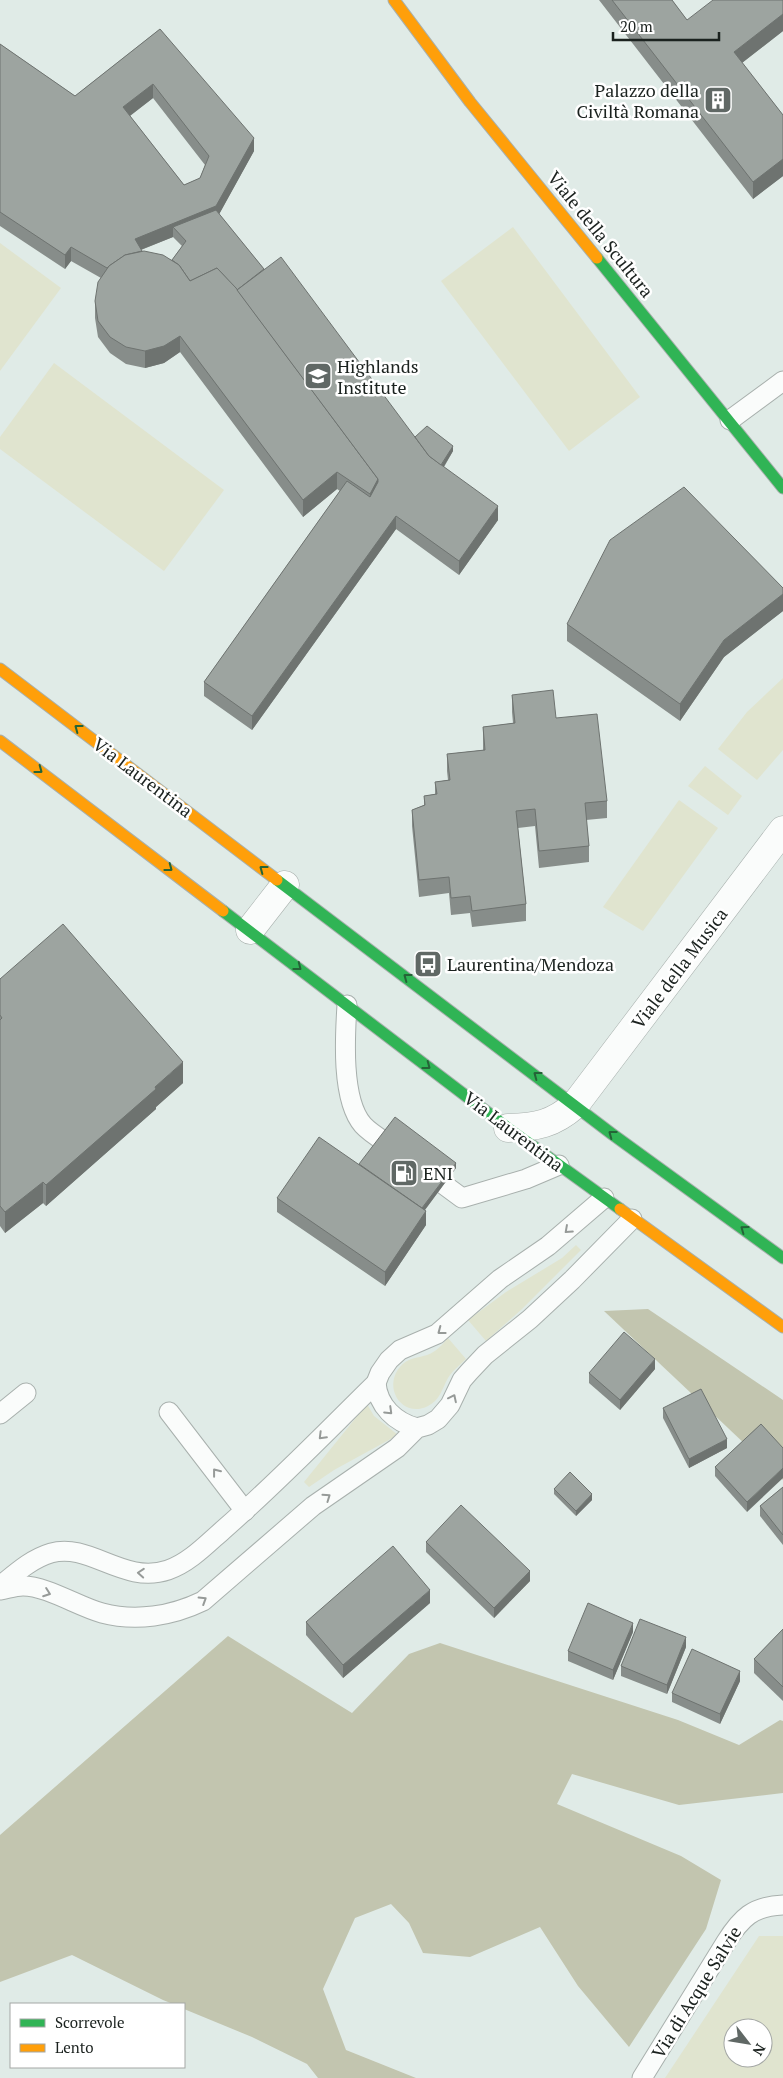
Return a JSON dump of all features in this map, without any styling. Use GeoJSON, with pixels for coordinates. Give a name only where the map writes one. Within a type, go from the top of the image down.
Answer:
{"type":"FeatureCollection","features":[{"type":"Feature","properties":{"kind":"main road","name":"Viale della Scultura"},"geometry":{"type":"LineString","coordinates":[[394,0],[470,102],[730,420],[783,488]]}},
{"type":"Feature","properties":{"kind":"main road","name":"Via Laurentina"},"geometry":{"type":"LineString","coordinates":[[0,669],[620,1140],[783,1258]]}},
{"type":"Feature","properties":{"kind":"main road","name":"Via Laurentina"},"geometry":{"type":"LineString","coordinates":[[0,741],[508,1128],[783,1327]]}},
{"type":"Feature","properties":{"kind":"street","name":"Viale della Musica"},"geometry":{"type":"LineString","coordinates":[[508,1128],[528,1127],[551,1122],[575,1105],[783,830]]}},
{"type":"Feature","properties":{"kind":"street"},"geometry":{"type":"LineString","coordinates":[[250,930],[285,886]]}},
{"type":"Feature","properties":{"kind":"lane"},"geometry":{"type":"LineString","coordinates":[[730,420],[783,382]]}},
{"type":"Feature","properties":{"kind":"lane"},"geometry":{"type":"LineString","coordinates":[[347,1005],[345,1047],[347,1083],[362,1124],[462,1198],[526,1179],[559,1165]]}},
{"type":"Feature","properties":{"kind":"lane"},"geometry":{"type":"LineString","coordinates":[[0,1586],[39,1557],[64,1551],[142,1574],[156,1573],[183,1563],[245,1511],[376,1383],[389,1360],[400,1350],[437,1334],[500,1279],[554,1242],[604,1198]]}},
{"type":"Feature","properties":{"kind":"lane"},"geometry":{"type":"LineString","coordinates":[[376,1383],[382,1405],[400,1421],[417,1428],[428,1426],[438,1419],[450,1405],[462,1380],[485,1355],[566,1286],[632,1219]]}},
{"type":"Feature","properties":{"kind":"lane"},"geometry":{"type":"LineString","coordinates":[[0,1414],[26,1393]]}},
{"type":"Feature","properties":{"kind":"lane"},"geometry":{"type":"LineString","coordinates":[[169,1412],[245,1511]]}},
{"type":"Feature","properties":{"kind":"lane"},"geometry":{"type":"LineString","coordinates":[[0,1590],[23,1586],[101,1613],[121,1617],[153,1616],[183,1611],[222,1587],[313,1506],[397,1448],[417,1428]]}},
{"type":"Feature","properties":{"kind":"lane","name":"Via di Acque Salvie"},"geometry":{"type":"LineString","coordinates":[[642,2078],[741,1921],[753,1911],[765,1906],[783,1905]]}},
{"type":"Feature","properties":{"kind":"green space"},"geometry":{"type":"Polygon","coordinates":[[[513,227],[640,397],[569,451],[441,281],[513,227]]]}},
{"type":"Feature","properties":{"kind":"green space"},"geometry":{"type":"Polygon","coordinates":[[[0,243],[61,288],[0,371],[0,243]]]}},
{"type":"Feature","properties":{"kind":"green space"},"geometry":{"type":"Polygon","coordinates":[[[54,363],[224,490],[164,571],[0,449],[0,437],[54,363]]]}},
{"type":"Feature","properties":{"kind":"green space"},"geometry":{"type":"Polygon","coordinates":[[[783,678],[783,750],[757,780],[718,749],[747,712],[783,678]]]}},
{"type":"Feature","properties":{"kind":"green space"},"geometry":{"type":"Polygon","coordinates":[[[705,766],[742,796],[728,815],[688,786],[705,766]]]}},
{"type":"Feature","properties":{"kind":"green space"},"geometry":{"type":"Polygon","coordinates":[[[679,800],[718,828],[643,931],[603,907],[679,800]]]}},
{"type":"Feature","properties":{"kind":"green space"},"geometry":{"type":"Polygon","coordinates":[[[576,1245],[581,1250],[522,1309],[486,1341],[468,1320],[506,1292],[562,1258],[576,1245]]]}},
{"type":"Feature","properties":{"kind":"green space"},"geometry":{"type":"Polygon","coordinates":[[[648,1309],[783,1400],[783,1480],[604,1311],[648,1309]]]}},
{"type":"Feature","properties":{"kind":"green space"},"geometry":{"type":"Polygon","coordinates":[[[448,1338],[466,1359],[450,1375],[440,1394],[432,1404],[419,1409],[403,1405],[394,1392],[393,1384],[395,1375],[400,1367],[409,1360],[433,1352],[448,1338]]]}},
{"type":"Feature","properties":{"kind":"green space"},"geometry":{"type":"Polygon","coordinates":[[[367,1404],[374,1416],[398,1435],[334,1470],[309,1487],[304,1482],[367,1404]]]}},
{"type":"Feature","properties":{"kind":"green space"},"geometry":{"type":"Polygon","coordinates":[[[228,1636],[352,1713],[409,1654],[440,1643],[678,1720],[739,1745],[780,1720],[783,1721],[783,1793],[679,1805],[572,1774],[557,1804],[681,1856],[721,1880],[706,1929],[629,2047],[578,1986],[540,1927],[470,1957],[423,1953],[409,1923],[391,1904],[355,1918],[323,1989],[346,2050],[416,2078],[318,2078],[307,2064],[252,2037],[185,2009],[185,2003],[170,2003],[163,2000],[72,1955],[0,1982],[0,1835],[228,1636]]]}},
{"type":"Feature","properties":{"kind":"green space"},"geometry":{"type":"Polygon","coordinates":[[[759,1936],[783,1936],[783,2078],[665,2078],[759,1936]]]}},
{"type":"Feature","properties":{"kind":"building","name":"Palazzo della Civiltà Romana"},"geometry":{"type":"Polygon","coordinates":[[[612,0],[672,0],[687,20],[713,0],[783,0],[783,14],[734,52],[783,115],[783,159],[753,182],[612,0]]]}},
{"type":"Feature","properties":{"kind":"building"},"geometry":{"type":"Polygon","coordinates":[[[160,29],[254,138],[216,206],[135,239],[142,251],[125,255],[107,268],[71,247],[65,255],[0,212],[0,44],[75,96],[160,29]],[[153,84],[123,107],[184,185],[200,178],[209,156],[153,84]]]}},
{"type":"Feature","properties":{"kind":"building"},"geometry":{"type":"Polygon","coordinates":[[[216,210],[264,269],[237,290],[217,268],[190,281],[179,265],[172,260],[186,241],[173,227],[216,210]]]}},
{"type":"Feature","properties":{"kind":"building"},"geometry":{"type":"Polygon","coordinates":[[[144,251],[163,255],[179,265],[190,281],[217,268],[236,288],[378,479],[370,494],[337,472],[303,500],[180,336],[164,346],[145,351],[126,347],[110,337],[98,321],[95,301],[98,282],[109,266],[125,255],[144,251]]]}},
{"type":"Feature","properties":{"kind":"building"},"geometry":{"type":"Polygon","coordinates":[[[281,257],[429,456],[498,506],[459,561],[396,516],[252,716],[204,682],[347,481],[370,497],[378,482],[378,479],[237,290],[281,257]]]}},
{"type":"Feature","properties":{"kind":"building"},"geometry":{"type":"Polygon","coordinates":[[[427,426],[453,446],[441,465],[429,456],[415,437],[427,426]]]}},
{"type":"Feature","properties":{"kind":"building"},"geometry":{"type":"Polygon","coordinates":[[[684,487],[783,588],[783,594],[724,640],[680,704],[567,624],[610,540],[684,487]]]}},
{"type":"Feature","properties":{"kind":"building"},"geometry":{"type":"Polygon","coordinates":[[[553,690],[556,718],[597,714],[607,801],[585,803],[589,846],[539,851],[535,809],[516,811],[526,904],[472,911],[470,896],[451,898],[449,877],[419,880],[412,810],[425,805],[424,796],[437,794],[435,782],[450,780],[447,754],[485,750],[483,727],[515,723],[512,695],[553,690]]]}},
{"type":"Feature","properties":{"kind":"building"},"geometry":{"type":"Polygon","coordinates":[[[63,924],[183,1062],[155,1087],[156,1089],[46,1185],[43,1182],[5,1212],[0,1206],[0,1020],[2,1018],[0,1015],[0,979],[63,924]]]}},
{"type":"Feature","properties":{"kind":"building"},"geometry":{"type":"Polygon","coordinates":[[[395,1117],[456,1163],[422,1208],[359,1164],[395,1117]]]}},
{"type":"Feature","properties":{"kind":"building"},"geometry":{"type":"Polygon","coordinates":[[[319,1137],[426,1211],[385,1272],[277,1198],[319,1137]]]}},
{"type":"Feature","properties":{"kind":"building"},"geometry":{"type":"Polygon","coordinates":[[[624,1332],[655,1359],[620,1400],[589,1373],[624,1332]]]}},
{"type":"Feature","properties":{"kind":"building"},"geometry":{"type":"Polygon","coordinates":[[[701,1389],[727,1439],[689,1459],[663,1408],[701,1389]]]}},
{"type":"Feature","properties":{"kind":"building"},"geometry":{"type":"Polygon","coordinates":[[[761,1424],[783,1448],[783,1468],[747,1502],[715,1467],[761,1424]]]}},
{"type":"Feature","properties":{"kind":"building"},"geometry":{"type":"Polygon","coordinates":[[[570,1472],[592,1494],[576,1511],[554,1489],[570,1472]]]}},
{"type":"Feature","properties":{"kind":"building"},"geometry":{"type":"Polygon","coordinates":[[[783,1487],[783,1535],[760,1506],[783,1487]]]}},
{"type":"Feature","properties":{"kind":"building"},"geometry":{"type":"Polygon","coordinates":[[[461,1505],[530,1571],[494,1608],[426,1542],[461,1505]]]}},
{"type":"Feature","properties":{"kind":"building"},"geometry":{"type":"Polygon","coordinates":[[[393,1546],[430,1590],[343,1665],[306,1622],[393,1546]]]}},
{"type":"Feature","properties":{"kind":"building"},"geometry":{"type":"Polygon","coordinates":[[[588,1603],[633,1623],[613,1670],[568,1651],[588,1603]]]}},
{"type":"Feature","properties":{"kind":"building"},"geometry":{"type":"Polygon","coordinates":[[[640,1619],[686,1637],[667,1685],[621,1666],[640,1619]]]}},
{"type":"Feature","properties":{"kind":"building"},"geometry":{"type":"Polygon","coordinates":[[[783,1629],[783,1687],[754,1659],[783,1629]]]}},
{"type":"Feature","properties":{"kind":"building"},"geometry":{"type":"Polygon","coordinates":[[[692,1649],[740,1671],[720,1714],[672,1693],[692,1649]]]}},
{"type":"Feature","properties":{"kind":"traffic: fast"},"geometry":{"type":"LineString","coordinates":[[597,258],[783,488]]}},
{"type":"Feature","properties":{"kind":"traffic: fast"},"geometry":{"type":"LineString","coordinates":[[277,880],[612,1134],[783,1258]]}},
{"type":"Feature","properties":{"kind":"traffic: fast"},"geometry":{"type":"LineString","coordinates":[[223,911],[508,1128],[620,1209]]}},
{"type":"Feature","properties":{"kind":"traffic: slow"},"geometry":{"type":"LineString","coordinates":[[394,0],[470,102],[597,258]]}},
{"type":"Feature","properties":{"kind":"traffic: slow"},"geometry":{"type":"LineString","coordinates":[[0,669],[277,880]]}},
{"type":"Feature","properties":{"kind":"traffic: slow"},"geometry":{"type":"LineString","coordinates":[[0,741],[223,911]]}},
{"type":"Feature","properties":{"kind":"traffic: slow"},"geometry":{"type":"LineString","coordinates":[[620,1209],[783,1327]]}},
{"type":"Feature","properties":{"kind":"place","name":"Palazzo della Civiltà Romana"},"geometry":{"type":"Point","coordinates":[718,100]}},
{"type":"Feature","properties":{"kind":"place","name":"Highlands Institute"},"geometry":{"type":"Point","coordinates":[318,376]}},
{"type":"Feature","properties":{"kind":"place","name":"Laurentina/Mendoza"},"geometry":{"type":"Point","coordinates":[428,964]}},
{"type":"Feature","properties":{"kind":"place","name":"ENI"},"geometry":{"type":"Point","coordinates":[404,1173]}}]}
